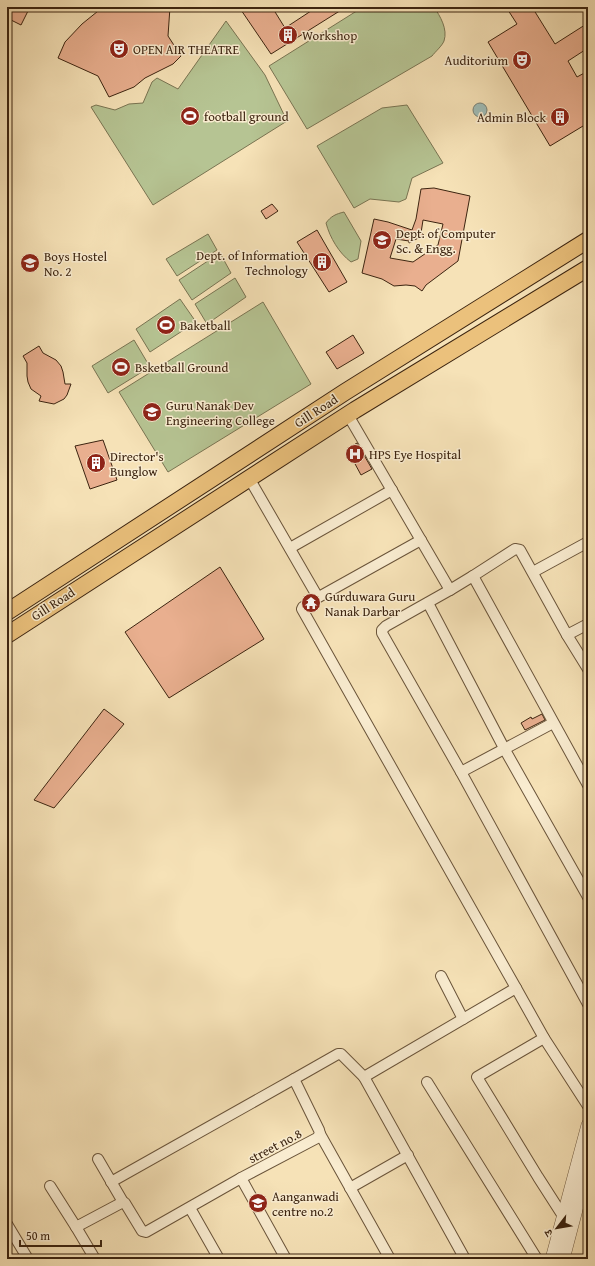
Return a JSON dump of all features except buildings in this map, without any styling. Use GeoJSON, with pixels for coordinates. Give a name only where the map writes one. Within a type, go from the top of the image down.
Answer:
{"type":"FeatureCollection","features":[{"type":"Feature","properties":{"kind":"main road","name":"Gill Road"},"geometry":{"type":"LineString","coordinates":[[7,612],[345,392],[588,240]]}},
{"type":"Feature","properties":{"kind":"main road","name":"Gill Road"},"geometry":{"type":"LineString","coordinates":[[7,635],[348,415],[588,268]]}},
{"type":"Feature","properties":{"kind":"street"},"geometry":{"type":"LineString","coordinates":[[348,415],[450,590]]}},
{"type":"Feature","properties":{"kind":"street"},"geometry":{"type":"LineString","coordinates":[[249,478],[318,598]]}},
{"type":"Feature","properties":{"kind":"street"},"geometry":{"type":"LineString","coordinates":[[290,548],[392,490]]}},
{"type":"Feature","properties":{"kind":"street"},"geometry":{"type":"LineString","coordinates":[[421,540],[318,598],[302,609],[544,1038],[588,1106]]}},
{"type":"Feature","properties":{"kind":"street"},"geometry":{"type":"LineString","coordinates":[[533,572],[588,542]]}},
{"type":"Feature","properties":{"kind":"street"},"geometry":{"type":"LineString","coordinates":[[588,669],[567,635],[533,572],[518,549],[515,549],[450,590],[386,626],[382,630],[382,633],[461,772],[588,1004]]}},
{"type":"Feature","properties":{"kind":"street"},"geometry":{"type":"LineString","coordinates":[[473,576],[588,785]]}},
{"type":"Feature","properties":{"kind":"street"},"geometry":{"type":"LineString","coordinates":[[428,603],[505,750],[588,897]]}},
{"type":"Feature","properties":{"kind":"street"},"geometry":{"type":"LineString","coordinates":[[567,635],[588,624]]}},
{"type":"Feature","properties":{"kind":"street"},"geometry":{"type":"LineString","coordinates":[[461,772],[505,750],[553,723]]}},
{"type":"Feature","properties":{"kind":"street"},"geometry":{"type":"LineString","coordinates":[[441,976],[463,1019]]}},
{"type":"Feature","properties":{"kind":"street"},"geometry":{"type":"LineString","coordinates":[[364,1077],[516,988]]}},
{"type":"Feature","properties":{"kind":"street"},"geometry":{"type":"LineString","coordinates":[[544,1038],[480,1074],[478,1077],[563,1216]]}},
{"type":"Feature","properties":{"kind":"street"},"geometry":{"type":"LineString","coordinates":[[111,1182],[338,1054],[341,1054],[364,1077],[465,1259]]}},
{"type":"Feature","properties":{"kind":"street","name":"street no.8"},"geometry":{"type":"LineString","coordinates":[[286,1259],[241,1178],[317,1138],[320,1134],[294,1079]]}},
{"type":"Feature","properties":{"kind":"street"},"geometry":{"type":"LineString","coordinates":[[427,1082],[537,1259]]}},
{"type":"Feature","properties":{"kind":"street"},"geometry":{"type":"LineString","coordinates":[[552,1259],[588,1125]]}},
{"type":"Feature","properties":{"kind":"street"},"geometry":{"type":"LineString","coordinates":[[320,1134],[390,1259]]}},
{"type":"Feature","properties":{"kind":"street"},"geometry":{"type":"LineString","coordinates":[[350,1188],[408,1155]]}},
{"type":"Feature","properties":{"kind":"street"},"geometry":{"type":"LineString","coordinates":[[98,1159],[142,1232],[146,1232],[241,1178]]}},
{"type":"Feature","properties":{"kind":"street"},"geometry":{"type":"LineString","coordinates":[[563,1259],[588,1164]]}},
{"type":"Feature","properties":{"kind":"street"},"geometry":{"type":"LineString","coordinates":[[50,1186],[95,1259]]}},
{"type":"Feature","properties":{"kind":"street"},"geometry":{"type":"LineString","coordinates":[[76,1227],[123,1202]]}},
{"type":"Feature","properties":{"kind":"street"},"geometry":{"type":"LineString","coordinates":[[190,1208],[219,1259]]}},
{"type":"Feature","properties":{"kind":"street"},"geometry":{"type":"LineString","coordinates":[[7,1224],[28,1259]]}},
{"type":"Feature","properties":{"kind":"green space"},"geometry":{"type":"Polygon","coordinates":[[[363,7],[434,7],[444,27],[444,41],[432,56],[307,129],[269,66],[363,7]]]}},
{"type":"Feature","properties":{"kind":"green space","name":"football ground"},"geometry":{"type":"Polygon","coordinates":[[[226,21],[265,75],[287,121],[153,205],[91,107],[96,105],[115,110],[129,104],[143,103],[152,82],[157,78],[178,89],[226,21]]]}},
{"type":"Feature","properties":{"kind":"green space"},"geometry":{"type":"Polygon","coordinates":[[[407,105],[443,163],[412,178],[406,199],[399,202],[370,199],[354,208],[317,146],[382,108],[407,105]]]}},
{"type":"Feature","properties":{"kind":"green space"},"geometry":{"type":"Polygon","coordinates":[[[344,212],[361,241],[358,259],[351,262],[336,245],[326,223],[334,216],[344,212]]]}},
{"type":"Feature","properties":{"kind":"green space"},"geometry":{"type":"Polygon","coordinates":[[[208,234],[217,250],[177,276],[166,259],[208,234]]]}},
{"type":"Feature","properties":{"kind":"green space"},"geometry":{"type":"Polygon","coordinates":[[[220,253],[231,273],[192,300],[179,280],[220,253]]]}},
{"type":"Feature","properties":{"kind":"green space"},"geometry":{"type":"Polygon","coordinates":[[[235,278],[246,297],[207,324],[195,304],[235,278]]]}},
{"type":"Feature","properties":{"kind":"green space","name":"Baketball"},"geometry":{"type":"Polygon","coordinates":[[[180,299],[196,322],[150,352],[136,329],[180,299]]]}},
{"type":"Feature","properties":{"kind":"green space"},"geometry":{"type":"Polygon","coordinates":[[[263,302],[311,384],[168,472],[119,392],[263,302]]]}},
{"type":"Feature","properties":{"kind":"green space","name":"Bsketball Ground"},"geometry":{"type":"Polygon","coordinates":[[[134,340],[150,367],[108,393],[92,366],[134,340]]]}},
{"type":"Feature","properties":{"kind":"water"},"geometry":{"type":"Polygon","coordinates":[[[477,103],[483,103],[487,107],[487,113],[483,117],[477,117],[473,113],[473,107],[477,103]]]}},
{"type":"Feature","properties":{"kind":"place","name":"Workshop"},"geometry":{"type":"Point","coordinates":[288,35]}},
{"type":"Feature","properties":{"kind":"place","name":"OPEN AIR THEATRE"},"geometry":{"type":"Point","coordinates":[119,49]}},
{"type":"Feature","properties":{"kind":"place","name":"Auditorium"},"geometry":{"type":"Point","coordinates":[522,60]}},
{"type":"Feature","properties":{"kind":"place","name":"football ground"},"geometry":{"type":"Point","coordinates":[190,116]}},
{"type":"Feature","properties":{"kind":"place","name":"Admin Block"},"geometry":{"type":"Point","coordinates":[560,117]}},
{"type":"Feature","properties":{"kind":"place","name":"Dept. of Computer Sc. & Engg."},"geometry":{"type":"Point","coordinates":[382,240]}},
{"type":"Feature","properties":{"kind":"place","name":"Dept. of Information Technology"},"geometry":{"type":"Point","coordinates":[322,262]}},
{"type":"Feature","properties":{"kind":"place","name":"Boys Hostel No. 2"},"geometry":{"type":"Point","coordinates":[30,263]}},
{"type":"Feature","properties":{"kind":"place","name":"Baketball"},"geometry":{"type":"Point","coordinates":[166,325]}},
{"type":"Feature","properties":{"kind":"place","name":"Bsketball Ground"},"geometry":{"type":"Point","coordinates":[121,367]}},
{"type":"Feature","properties":{"kind":"place","name":"Guru Nanak Dev Engineering College"},"geometry":{"type":"Point","coordinates":[152,412]}},
{"type":"Feature","properties":{"kind":"place","name":"HPS Eye Hospital"},"geometry":{"type":"Point","coordinates":[355,454]}},
{"type":"Feature","properties":{"kind":"place","name":"Director's Bunglow"},"geometry":{"type":"Point","coordinates":[96,463]}},
{"type":"Feature","properties":{"kind":"place","name":"Gurduwara Guru Nanak Darbar"},"geometry":{"type":"Point","coordinates":[311,603]}},
{"type":"Feature","properties":{"kind":"place","name":"Aanganwadi centre no.2"},"geometry":{"type":"Point","coordinates":[258,1203]}}]}
